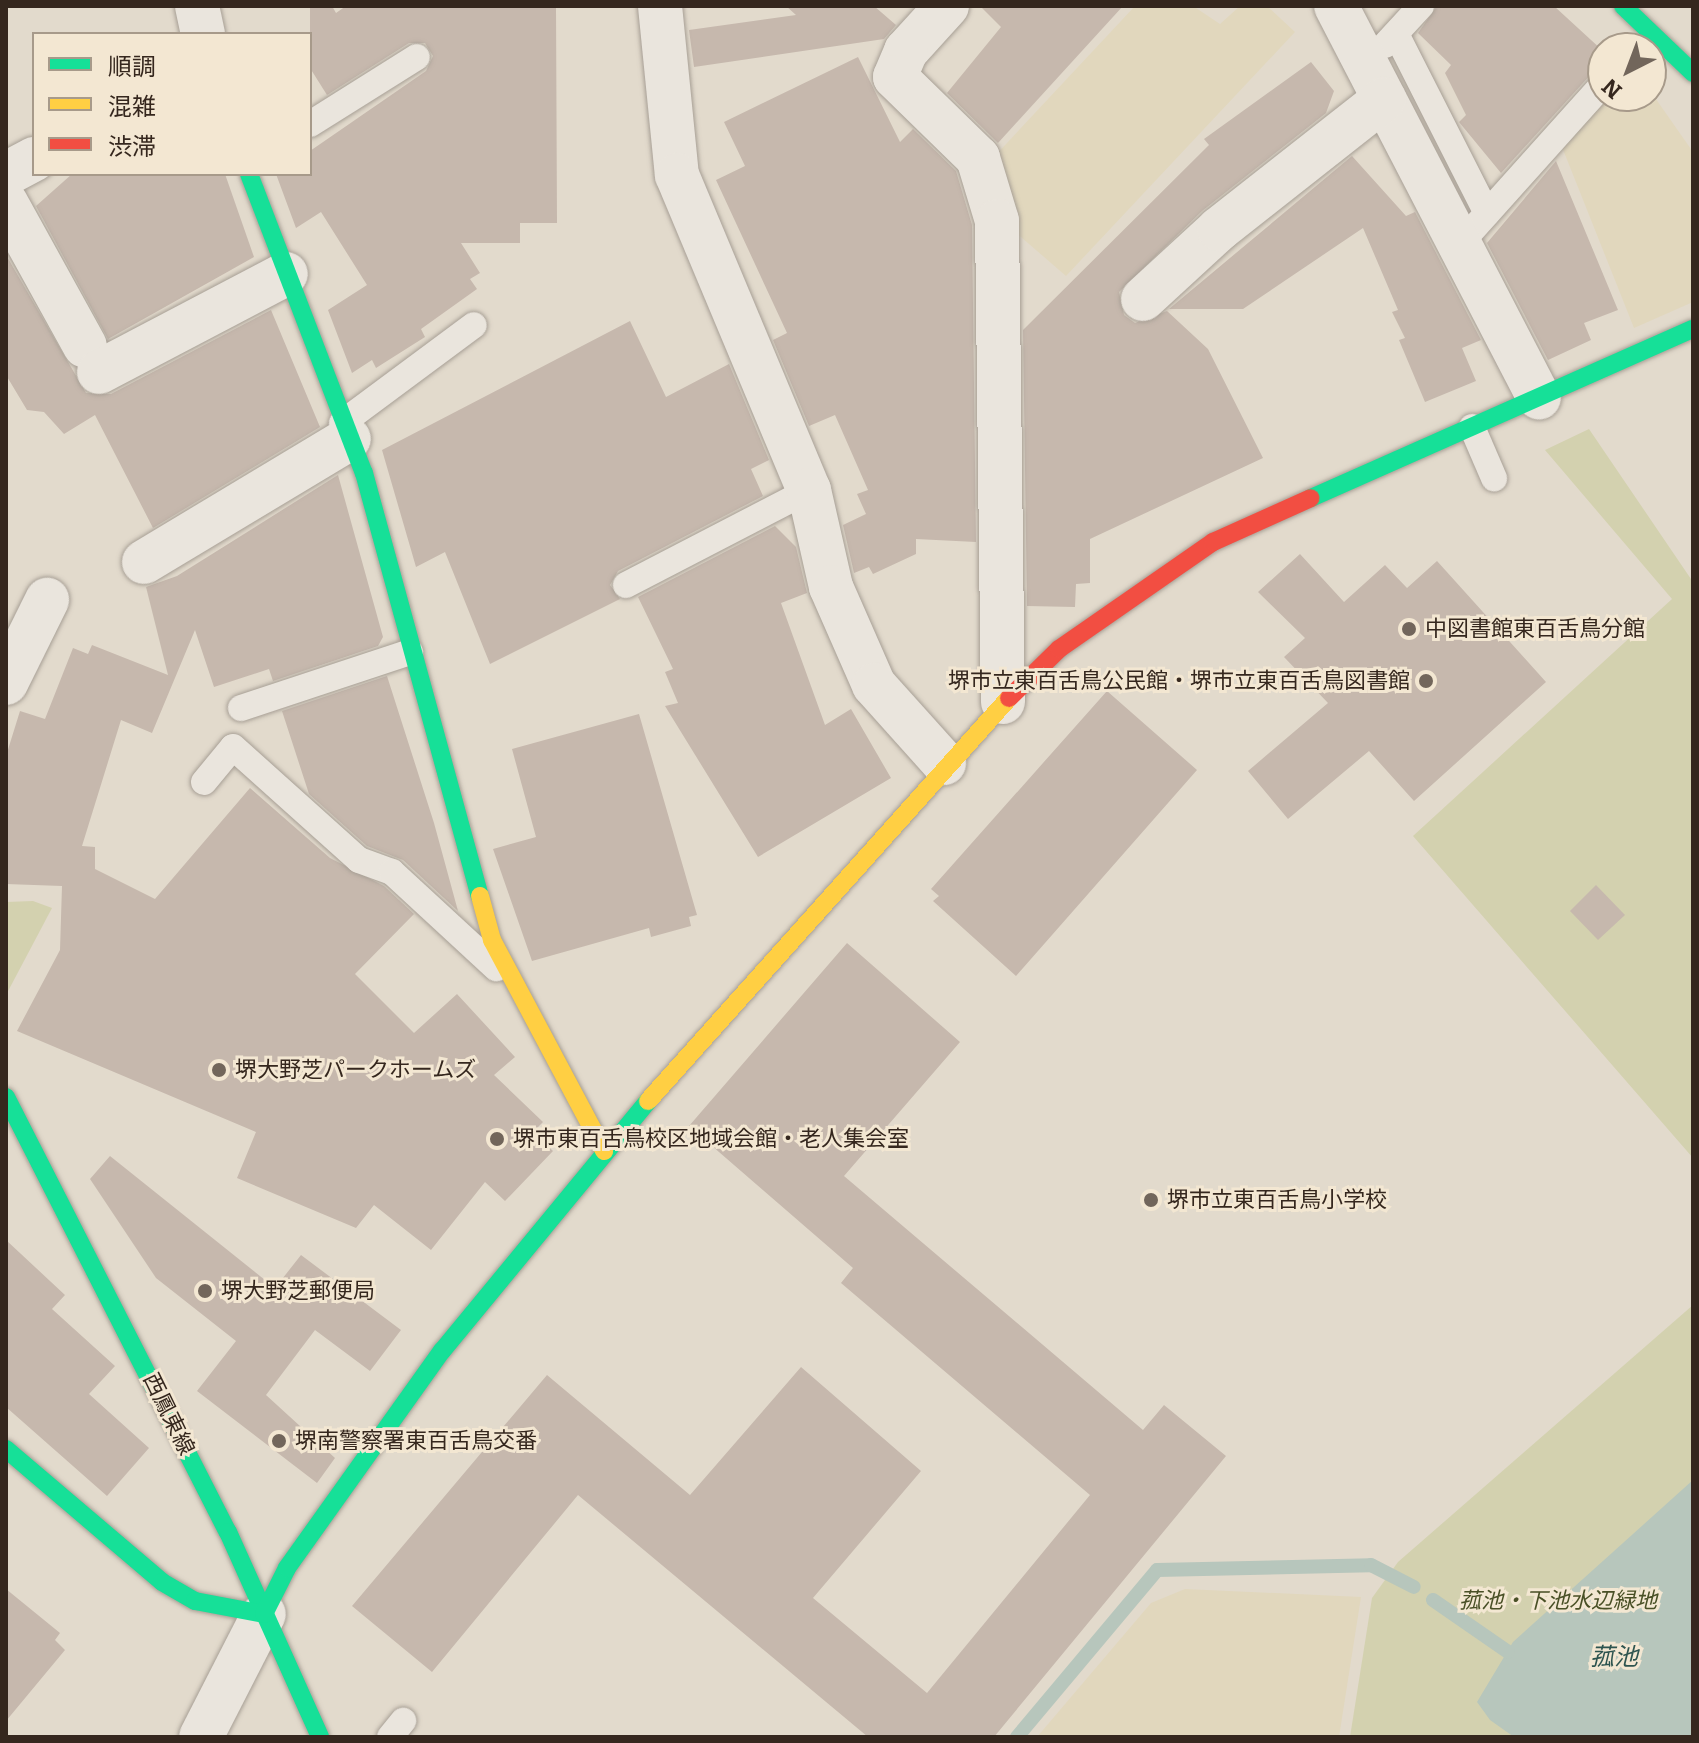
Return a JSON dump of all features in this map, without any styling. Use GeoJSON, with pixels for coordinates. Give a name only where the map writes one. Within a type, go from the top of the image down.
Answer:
{"type":"FeatureCollection","features":[{"type":"Feature","properties":{"kind":"street"},"geometry":{"type":"LineString","coordinates":[[197,6],[203,32]]}},
{"type":"Feature","properties":{"kind":"street"},"geometry":{"type":"LineString","coordinates":[[660,6],[677,175],[809,490],[831,587],[874,685],[944,763]]}},
{"type":"Feature","properties":{"kind":"street"},"geometry":{"type":"LineString","coordinates":[[947,6],[906,51],[895,77],[978,158],[997,221],[1003,702]]}},
{"type":"Feature","properties":{"kind":"street"},"geometry":{"type":"LineString","coordinates":[[1336,6],[1456,248],[1539,397]]}},
{"type":"Feature","properties":{"kind":"street"},"geometry":{"type":"LineString","coordinates":[[1623,6],[1693,73]]}},
{"type":"Feature","properties":{"kind":"street"},"geometry":{"type":"LineString","coordinates":[[1143,299],[1375,82]]}},
{"type":"Feature","properties":{"kind":"street"},"geometry":{"type":"LineString","coordinates":[[6,174],[32,160]]}},
{"type":"Feature","properties":{"kind":"street"},"geometry":{"type":"LineString","coordinates":[[250,176],[346,431],[492,940],[604,1151]]}},
{"type":"Feature","properties":{"kind":"street"},"geometry":{"type":"LineString","coordinates":[[6,203],[92,359],[286,274]]}},
{"type":"Feature","properties":{"kind":"street"},"geometry":{"type":"LineString","coordinates":[[201,1737],[287,1568],[442,1351],[604,1151],[944,763],[1059,649],[1213,542],[1693,329]]}},
{"type":"Feature","properties":{"kind":"street"},"geometry":{"type":"LineString","coordinates":[[144,562],[346,431]]}},
{"type":"Feature","properties":{"kind":"street"},"geometry":{"type":"LineString","coordinates":[[6,683],[47,600]]}},
{"type":"Feature","properties":{"kind":"street","name":"西鳳東線"},"geometry":{"type":"LineString","coordinates":[[6,1097],[264,1614],[320,1737]]}},
{"type":"Feature","properties":{"kind":"street"},"geometry":{"type":"LineString","coordinates":[[6,1449],[162,1582],[195,1601],[264,1614]]}},
{"type":"Feature","properties":{"kind":"lane"},"geometry":{"type":"LineString","coordinates":[[1375,82],[1396,34],[1421,6]]}},
{"type":"Feature","properties":{"kind":"lane"},"geometry":{"type":"LineString","coordinates":[[1396,34],[1487,213]]}},
{"type":"Feature","properties":{"kind":"lane"},"geometry":{"type":"LineString","coordinates":[[312,123],[417,57]]}},
{"type":"Feature","properties":{"kind":"lane"},"geometry":{"type":"LineString","coordinates":[[1456,248],[1587,102]]}},
{"type":"Feature","properties":{"kind":"lane"},"geometry":{"type":"LineString","coordinates":[[346,431],[474,325]]}},
{"type":"Feature","properties":{"kind":"lane"},"geometry":{"type":"LineString","coordinates":[[1472,427],[1494,478]]}},
{"type":"Feature","properties":{"kind":"lane"},"geometry":{"type":"LineString","coordinates":[[626,585],[809,490]]}},
{"type":"Feature","properties":{"kind":"lane"},"geometry":{"type":"LineString","coordinates":[[241,708],[410,652]]}},
{"type":"Feature","properties":{"kind":"lane"},"geometry":{"type":"LineString","coordinates":[[204,782],[233,747],[359,860],[392,872],[511,980]]}},
{"type":"Feature","properties":{"kind":"shaded area"},"geometry":{"type":"Polygon","coordinates":[[[1135,6],[1193,6],[1220,24],[1240,6],[1267,6],[1295,32],[1066,276],[1014,231],[992,159],[1135,6]]]}},
{"type":"Feature","properties":{"kind":"shaded area"},"geometry":{"type":"Polygon","coordinates":[[[1594,112],[1665,112],[1693,152],[1693,302],[1634,328],[1562,147],[1594,112]]]}},
{"type":"Feature","properties":{"kind":"shaded area"},"geometry":{"type":"Polygon","coordinates":[[[1185,1589],[1361,1597],[1339,1737],[1037,1737],[1151,1603],[1185,1589]]]}},
{"type":"Feature","properties":{"kind":"green space"},"geometry":{"type":"Polygon","coordinates":[[[1589,429],[1693,582],[1693,1158],[1413,836],[1672,599],[1545,450],[1589,429]]]}},
{"type":"Feature","properties":{"kind":"green space"},"geometry":{"type":"Polygon","coordinates":[[[33,901],[52,908],[6,995],[6,902],[33,901]]]}},
{"type":"Feature","properties":{"kind":"green space","name":"菰池・下池水辺緑地"},"geometry":{"type":"Polygon","coordinates":[[[1693,1305],[1693,1737],[1350,1737],[1372,1598],[1398,1562],[1693,1305]]]}},
{"type":"Feature","properties":{"kind":"water","name":"菰池"},"geometry":{"type":"Polygon","coordinates":[[[1693,1480],[1693,1737],[1514,1737],[1490,1720],[1477,1702],[1513,1642],[1693,1480]]]}},
{"type":"Feature","properties":{"kind":"building"},"geometry":{"type":"Polygon","coordinates":[[[310,6],[332,6],[336,13],[346,6],[556,6],[557,223],[520,223],[520,243],[461,243],[480,273],[470,279],[477,289],[421,329],[425,337],[376,368],[372,360],[352,373],[328,310],[367,285],[321,212],[296,228],[277,176],[312,176],[312,150],[426,71],[433,56],[425,43],[409,43],[327,95],[312,71],[310,6]]]}},
{"type":"Feature","properties":{"kind":"building"},"geometry":{"type":"Polygon","coordinates":[[[786,6],[874,6],[896,25],[884,39],[694,67],[689,30],[796,15],[786,6]]]}},
{"type":"Feature","properties":{"kind":"building"},"geometry":{"type":"Polygon","coordinates":[[[980,6],[1123,6],[998,143],[947,93],[1001,27],[980,6]]]}},
{"type":"Feature","properties":{"kind":"building"},"geometry":{"type":"Polygon","coordinates":[[[1437,6],[1554,6],[1587,36],[1587,79],[1501,173],[1459,122],[1466,115],[1445,73],[1451,65],[1418,33],[1437,6]]]}},
{"type":"Feature","properties":{"kind":"building"},"geometry":{"type":"Polygon","coordinates":[[[858,57],[900,142],[913,129],[956,171],[972,225],[976,542],[916,539],[916,554],[873,574],[869,567],[854,573],[843,525],[866,514],[857,494],[868,490],[835,415],[809,426],[773,340],[787,333],[716,180],[745,166],[724,122],[858,57]]]}},
{"type":"Feature","properties":{"kind":"building"},"geometry":{"type":"Polygon","coordinates":[[[1311,62],[1334,91],[1326,113],[1202,211],[1119,292],[1124,315],[1135,323],[1167,311],[1208,349],[1263,458],[1090,539],[1090,583],[1076,584],[1075,607],[1027,606],[1023,330],[1209,145],[1204,139],[1311,62]]]}},
{"type":"Feature","properties":{"kind":"building"},"geometry":{"type":"Polygon","coordinates":[[[1352,156],[1406,216],[1415,212],[1481,340],[1462,348],[1476,381],[1425,402],[1399,340],[1405,338],[1392,312],[1398,310],[1363,228],[1243,309],[1169,309],[1352,156]]]}},
{"type":"Feature","properties":{"kind":"building"},"geometry":{"type":"Polygon","coordinates":[[[1556,161],[1618,310],[1584,323],[1591,340],[1548,360],[1487,243],[1556,161]]]}},
{"type":"Feature","properties":{"kind":"building"},"geometry":{"type":"Polygon","coordinates":[[[70,176],[226,176],[254,257],[108,339],[36,206],[70,176]]]}},
{"type":"Feature","properties":{"kind":"building"},"geometry":{"type":"Polygon","coordinates":[[[6,255],[86,393],[111,394],[271,310],[320,427],[153,528],[95,415],[64,434],[44,412],[27,410],[6,375],[6,255]]]}},
{"type":"Feature","properties":{"kind":"building"},"geometry":{"type":"Polygon","coordinates":[[[630,321],[666,397],[729,364],[769,460],[751,469],[763,496],[618,571],[610,585],[620,599],[490,664],[445,552],[416,567],[382,450],[630,321]]]}},
{"type":"Feature","properties":{"kind":"building"},"geometry":{"type":"Polygon","coordinates":[[[338,475],[383,637],[378,646],[273,681],[269,669],[214,687],[195,630],[152,733],[121,720],[82,846],[95,847],[95,869],[155,899],[250,788],[330,858],[384,886],[414,914],[355,974],[414,1033],[457,994],[515,1057],[494,1075],[543,1122],[533,1132],[553,1151],[505,1201],[485,1182],[431,1250],[374,1205],[356,1228],[237,1178],[256,1132],[17,1031],[60,950],[62,886],[6,884],[6,756],[20,711],[45,719],[73,648],[88,654],[92,645],[168,675],[146,587],[177,576],[338,475]]]}},
{"type":"Feature","properties":{"kind":"building"},"geometry":{"type":"Polygon","coordinates":[[[775,526],[796,547],[807,593],[781,603],[825,725],[851,709],[891,778],[758,857],[665,706],[678,703],[665,672],[673,669],[638,597],[775,526]]]}},
{"type":"Feature","properties":{"kind":"building","name":"堺市立東百舌鳥公民館・堺市立東百舌鳥図書館"},"geometry":{"type":"Polygon","coordinates":[[[1300,554],[1344,602],[1385,565],[1407,588],[1437,561],[1546,682],[1414,801],[1369,751],[1288,819],[1248,771],[1328,703],[1284,657],[1305,638],[1258,592],[1300,554]]]}},
{"type":"Feature","properties":{"kind":"building"},"geometry":{"type":"Polygon","coordinates":[[[387,676],[434,823],[458,911],[403,860],[367,846],[309,794],[282,711],[387,676]]]}},
{"type":"Feature","properties":{"kind":"building"},"geometry":{"type":"Polygon","coordinates":[[[1107,691],[1197,770],[1016,976],[933,901],[939,896],[931,889],[1107,691]]]}},
{"type":"Feature","properties":{"kind":"building"},"geometry":{"type":"Polygon","coordinates":[[[639,714],[697,915],[689,917],[691,926],[651,937],[649,928],[532,961],[493,849],[536,837],[512,749],[639,714]]]}},
{"type":"Feature","properties":{"kind":"building"},"geometry":{"type":"Polygon","coordinates":[[[1596,885],[1625,915],[1598,940],[1570,911],[1596,885]]]}},
{"type":"Feature","properties":{"kind":"building"},"geometry":{"type":"Polygon","coordinates":[[[847,943],[960,1042],[844,1176],[1143,1430],[1164,1405],[1226,1456],[994,1737],[868,1737],[578,1495],[432,1672],[352,1606],[547,1375],[690,1495],[801,1367],[921,1471],[813,1598],[927,1693],[1090,1495],[841,1283],[853,1268],[689,1126],[847,943]]]}},
{"type":"Feature","properties":{"kind":"building"},"geometry":{"type":"Polygon","coordinates":[[[110,1156],[275,1288],[301,1255],[401,1330],[370,1371],[315,1330],[266,1395],[335,1458],[317,1483],[197,1391],[236,1341],[156,1278],[90,1179],[110,1156]]]}},
{"type":"Feature","properties":{"kind":"building"},"geometry":{"type":"Polygon","coordinates":[[[6,1240],[65,1295],[52,1309],[115,1366],[89,1394],[149,1448],[107,1496],[6,1407],[6,1240]]]}},
{"type":"Feature","properties":{"kind":"building"},"geometry":{"type":"Polygon","coordinates":[[[6,1589],[60,1633],[55,1640],[65,1650],[6,1721],[6,1589]]]}},
{"type":"Feature","properties":{"kind":"waterway"},"geometry":{"type":"LineString","coordinates":[[1017,1737],[1157,1570],[1371,1565],[1414,1587]]}},
{"type":"Feature","properties":{"kind":"waterway"},"geometry":{"type":"LineString","coordinates":[[1433,1600],[1508,1652]]}},
{"type":"Feature","properties":{"kind":"traffic: fast"},"geometry":{"type":"LineString","coordinates":[[1623,6],[1693,73]]}},
{"type":"Feature","properties":{"kind":"traffic: fast"},"geometry":{"type":"LineString","coordinates":[[250,176],[364,473],[480,896]]}},
{"type":"Feature","properties":{"kind":"traffic: fast"},"geometry":{"type":"LineString","coordinates":[[1311,498],[1693,329]]}},
{"type":"Feature","properties":{"kind":"traffic: fast"},"geometry":{"type":"LineString","coordinates":[[6,1097],[228,1532],[320,1737]]}},
{"type":"Feature","properties":{"kind":"traffic: fast"},"geometry":{"type":"LineString","coordinates":[[6,1449],[162,1582],[195,1601],[264,1614],[287,1568],[442,1351],[648,1101]]}},
{"type":"Feature","properties":{"kind":"traffic: slow"},"geometry":{"type":"LineString","coordinates":[[648,1101],[1009,698]]}},
{"type":"Feature","properties":{"kind":"traffic: slow"},"geometry":{"type":"LineString","coordinates":[[480,896],[492,940],[604,1151]]}},
{"type":"Feature","properties":{"kind":"traffic: jam"},"geometry":{"type":"LineString","coordinates":[[1009,698],[1059,649],[1213,542],[1311,498]]}},
{"type":"Feature","properties":{"kind":"place","name":"中図書館東百舌鳥分館"},"geometry":{"type":"Point","coordinates":[1409,629]}},
{"type":"Feature","properties":{"kind":"place","name":"堺市立東百舌鳥公民館・堺市立東百舌鳥図書館"},"geometry":{"type":"Point","coordinates":[1426,681]}},
{"type":"Feature","properties":{"kind":"place","name":"堺大野芝パークホームズ"},"geometry":{"type":"Point","coordinates":[219,1070]}},
{"type":"Feature","properties":{"kind":"place","name":"堺市東百舌鳥校区地域会館・老人集会室"},"geometry":{"type":"Point","coordinates":[497,1139]}},
{"type":"Feature","properties":{"kind":"place","name":"堺市立東百舌鳥小学校"},"geometry":{"type":"Point","coordinates":[1151,1200]}},
{"type":"Feature","properties":{"kind":"place","name":"堺大野芝郵便局"},"geometry":{"type":"Point","coordinates":[205,1291]}},
{"type":"Feature","properties":{"kind":"place","name":"堺南警察署東百舌鳥交番"},"geometry":{"type":"Point","coordinates":[279,1441]}}]}
